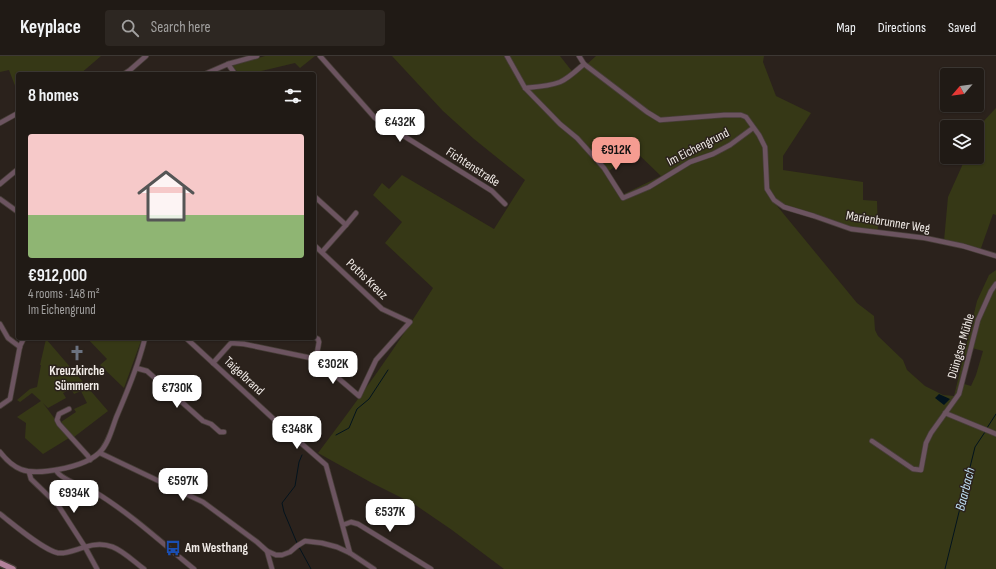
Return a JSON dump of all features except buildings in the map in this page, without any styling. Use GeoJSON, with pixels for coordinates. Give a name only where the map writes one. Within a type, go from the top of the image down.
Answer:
{"type":"FeatureCollection","features":[{"type":"Feature","properties":{"kind":"main road"},"geometry":{"type":"LineString","coordinates":[[0,563],[13,569]]}},
{"type":"Feature","properties":{"kind":"street"},"geometry":{"type":"LineString","coordinates":[[127,72],[146,56]]}},
{"type":"Feature","properties":{"kind":"street"},"geometry":{"type":"LineString","coordinates":[[210,72],[228,64],[257,56]]}},
{"type":"Feature","properties":{"kind":"street","name":"Fichtenstraße"},"geometry":{"type":"LineString","coordinates":[[320,56],[375,118],[492,191],[505,204]]}},
{"type":"Feature","properties":{"kind":"street","name":"Im Eichengrund"},"geometry":{"type":"LineString","coordinates":[[507,56],[525,88],[595,157],[608,173],[623,198],[649,187],[690,162],[713,154],[730,145],[753,128]]}},
{"type":"Feature","properties":{"kind":"street","name":"Marienbrunner Weg"},"geometry":{"type":"LineString","coordinates":[[579,56],[584,64],[647,112],[660,120],[724,115],[741,115],[746,117],[765,147],[767,189],[774,200],[784,207],[851,229],[925,238],[963,246],[996,256]]}},
{"type":"Feature","properties":{"kind":"street"},"geometry":{"type":"LineString","coordinates":[[228,64],[234,72]]}},
{"type":"Feature","properties":{"kind":"street"},"geometry":{"type":"LineString","coordinates":[[525,88],[539,87],[560,82],[584,64]]}},
{"type":"Feature","properties":{"kind":"street"},"geometry":{"type":"LineString","coordinates":[[0,123],[16,115]]}},
{"type":"Feature","properties":{"kind":"street"},"geometry":{"type":"LineString","coordinates":[[0,184],[16,171]]}},
{"type":"Feature","properties":{"kind":"street"},"geometry":{"type":"LineString","coordinates":[[316,198],[346,225]]}},
{"type":"Feature","properties":{"kind":"street"},"geometry":{"type":"LineString","coordinates":[[0,199],[16,211]]}},
{"type":"Feature","properties":{"kind":"street"},"geometry":{"type":"LineString","coordinates":[[322,252],[356,213]]}},
{"type":"Feature","properties":{"kind":"street","name":"Poths Kreuz"},"geometry":{"type":"LineString","coordinates":[[316,247],[382,309],[410,322],[376,360],[359,396],[316,359]]}},
{"type":"Feature","properties":{"kind":"street","name":"Düingser Mühle"},"geometry":{"type":"LineString","coordinates":[[872,441],[913,469],[921,470],[926,444],[931,433],[959,394],[977,326],[991,291],[996,284]]}},
{"type":"Feature","properties":{"kind":"street"},"geometry":{"type":"LineString","coordinates":[[0,324],[8,338],[20,347]]}},
{"type":"Feature","properties":{"kind":"street"},"geometry":{"type":"LineString","coordinates":[[213,363],[231,343],[244,344],[316,359],[319,342],[316,338]]}},
{"type":"Feature","properties":{"kind":"street"},"geometry":{"type":"LineString","coordinates":[[0,406],[10,399],[20,347],[23,340]]}},
{"type":"Feature","properties":{"kind":"street"},"geometry":{"type":"LineString","coordinates":[[0,452],[10,463],[21,470],[29,472],[56,470],[77,465],[90,460],[100,453],[112,428],[136,368],[144,340]]}},
{"type":"Feature","properties":{"kind":"street","name":"Taigelbrand"},"geometry":{"type":"LineString","coordinates":[[188,340],[326,465],[350,553]]}},
{"type":"Feature","properties":{"kind":"street"},"geometry":{"type":"LineString","coordinates":[[136,368],[147,372],[202,421],[211,424],[220,432],[224,432]]}},
{"type":"Feature","properties":{"kind":"street"},"geometry":{"type":"LineString","coordinates":[[68,408],[59,414],[57,420],[90,460]]}},
{"type":"Feature","properties":{"kind":"street"},"geometry":{"type":"LineString","coordinates":[[945,413],[996,434]]}},
{"type":"Feature","properties":{"kind":"street"},"geometry":{"type":"LineString","coordinates":[[100,453],[203,502],[267,551],[276,555],[282,555],[290,552],[296,546],[305,541],[337,547],[350,553],[374,569]]}},
{"type":"Feature","properties":{"kind":"street"},"geometry":{"type":"LineString","coordinates":[[56,470],[61,476],[90,489],[114,504],[194,569]]}},
{"type":"Feature","properties":{"kind":"street"},"geometry":{"type":"LineString","coordinates":[[29,472],[31,479],[58,505],[85,547],[97,569]]}},
{"type":"Feature","properties":{"kind":"street"},"geometry":{"type":"LineString","coordinates":[[0,514],[44,547],[58,553],[73,551],[93,544],[105,544],[116,548],[144,569]]}},
{"type":"Feature","properties":{"kind":"street"},"geometry":{"type":"LineString","coordinates":[[343,525],[351,522],[358,524],[431,569]]}},
{"type":"Feature","properties":{"kind":"street"},"geometry":{"type":"LineString","coordinates":[[267,551],[272,569]]}},
{"type":"Feature","properties":{"kind":"green space"},"geometry":{"type":"Polygon","coordinates":[[[0,56],[101,56],[82,72],[16,72],[16,88],[9,70],[0,72],[0,56]]]}},
{"type":"Feature","properties":{"kind":"green space"},"geometry":{"type":"Polygon","coordinates":[[[265,56],[315,56],[300,68],[295,63],[257,72],[238,72],[232,66],[265,56]]]}},
{"type":"Feature","properties":{"kind":"green space"},"geometry":{"type":"Polygon","coordinates":[[[392,56],[560,56],[575,75],[596,56],[764,56],[763,62],[776,96],[811,113],[783,156],[783,170],[863,182],[863,200],[877,201],[878,232],[854,228],[773,201],[857,303],[874,316],[875,330],[878,336],[903,360],[907,370],[925,386],[943,395],[954,396],[977,301],[989,275],[996,270],[996,282],[990,291],[977,320],[964,384],[971,386],[976,375],[983,351],[972,348],[979,321],[996,284],[996,569],[504,569],[414,504],[318,453],[406,331],[433,288],[385,243],[402,222],[373,195],[382,183],[389,189],[402,175],[494,229],[525,180],[474,139],[443,111],[392,56]],[[635,151],[605,174],[620,196],[661,176],[635,151]]]}},
{"type":"Feature","properties":{"kind":"green space"},"geometry":{"type":"Polygon","coordinates":[[[996,108],[996,215],[993,214],[980,251],[944,241],[948,197],[963,164],[984,164],[984,121],[996,108]]]}},
{"type":"Feature","properties":{"kind":"green space"},"geometry":{"type":"Polygon","coordinates":[[[47,340],[108,411],[74,437],[61,422],[76,412],[74,409],[87,403],[81,391],[74,394],[71,389],[63,393],[66,398],[48,408],[43,403],[69,438],[43,454],[25,438],[26,423],[17,417],[41,401],[32,393],[20,402],[17,400],[30,389],[37,387],[40,365],[47,340]]]}},
{"type":"Feature","properties":{"kind":"green space"},"geometry":{"type":"Polygon","coordinates":[[[89,340],[141,340],[124,388],[100,365],[107,359],[89,340]]]}},
{"type":"Feature","properties":{"kind":"water"},"geometry":{"type":"Polygon","coordinates":[[[939,394],[950,399],[944,405],[935,398],[939,394]]]}},
{"type":"Feature","properties":{"kind":"waterway"},"geometry":{"type":"LineString","coordinates":[[336,435],[349,428],[357,409],[369,399],[388,370]]}},
{"type":"Feature","properties":{"kind":"waterway","name":"Baarbach"},"geometry":{"type":"LineString","coordinates":[[987,428],[996,414]]}},
{"type":"Feature","properties":{"kind":"waterway","name":"Baarbach"},"geometry":{"type":"LineString","coordinates":[[945,569],[975,447],[985,432]]}},
{"type":"Feature","properties":{"kind":"waterway"},"geometry":{"type":"LineString","coordinates":[[297,543],[284,512],[282,503],[295,486],[299,462],[302,455]]}},
{"type":"Feature","properties":{"kind":"waterway"},"geometry":{"type":"LineString","coordinates":[[299,547],[311,569]]}},
{"type":"Feature","properties":{"kind":"place","name":"Kreuzkirche Sümmern"},"geometry":{"type":"Point","coordinates":[77,353]}},
{"type":"Feature","properties":{"kind":"place","name":"Am Westhang"},"geometry":{"type":"Point","coordinates":[173,548]}}]}
